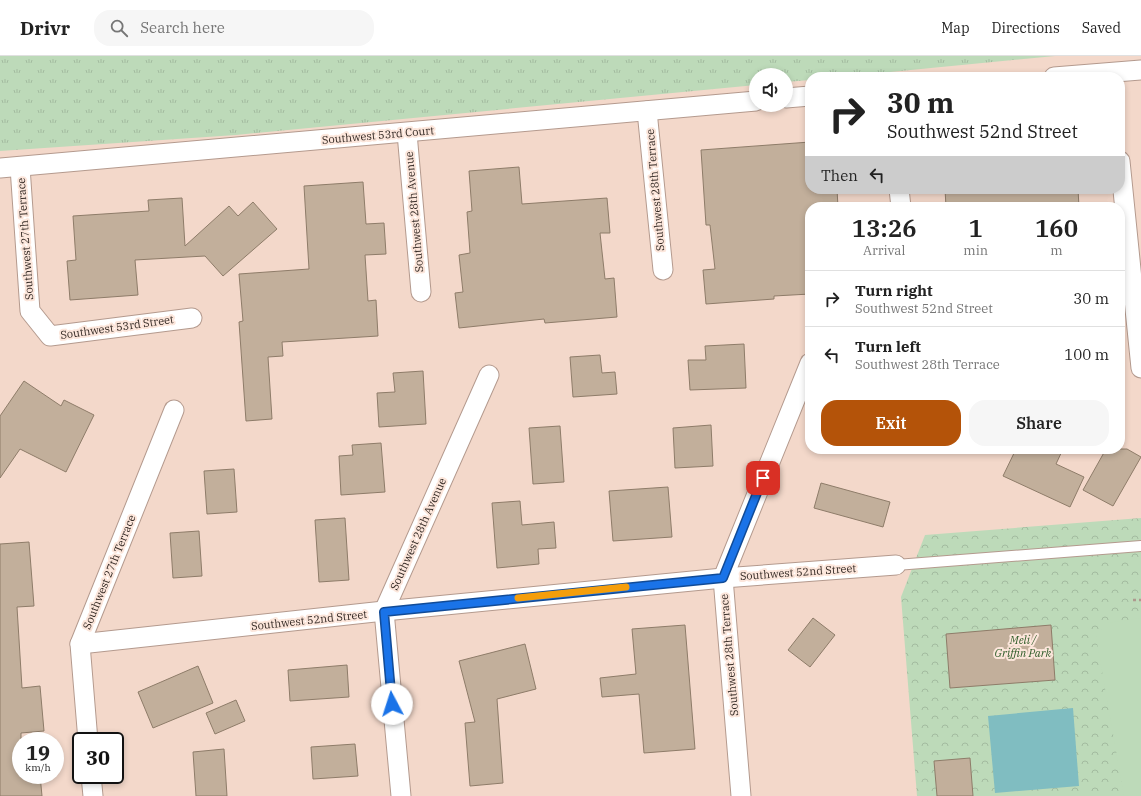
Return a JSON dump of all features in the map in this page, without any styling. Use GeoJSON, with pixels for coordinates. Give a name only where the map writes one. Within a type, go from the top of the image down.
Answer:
{"type":"FeatureCollection","features":[{"type":"Feature","properties":{"kind":"street"},"geometry":{"type":"LineString","coordinates":[[1125,73],[1141,70]]}},
{"type":"Feature","properties":{"kind":"street"},"geometry":{"type":"LineString","coordinates":[[793,97],[805,96]]}},
{"type":"Feature","properties":{"kind":"street","name":"Southwest 53rd Court"},"geometry":{"type":"LineString","coordinates":[[0,168],[749,102]]}},
{"type":"Feature","properties":{"kind":"street","name":"Southwest 28th Terrace"},"geometry":{"type":"LineString","coordinates":[[647,111],[663,270]]}},
{"type":"Feature","properties":{"kind":"street","name":"Southwest 28th Avenue"},"geometry":{"type":"LineString","coordinates":[[407,133],[421,292]]}},
{"type":"Feature","properties":{"kind":"street","name":"Southwest 27th Terrace"},"geometry":{"type":"LineString","coordinates":[[20,167],[30,311]]}},
{"type":"Feature","properties":{"kind":"street"},"geometry":{"type":"LineString","coordinates":[[1125,184],[1134,225],[1141,368]]}},
{"type":"Feature","properties":{"kind":"street","name":"Southwest 53rd Street"},"geometry":{"type":"LineString","coordinates":[[30,311],[50,336],[192,318]]}},
{"type":"Feature","properties":{"kind":"street","name":"Southwest 28th Avenue"},"geometry":{"type":"LineString","coordinates":[[401,796],[384,612],[489,375]]}},
{"type":"Feature","properties":{"kind":"street","name":"Southwest 28th Terrace"},"geometry":{"type":"LineString","coordinates":[[741,796],[723,578],[805,375]]}},
{"type":"Feature","properties":{"kind":"street","name":"Southwest 27th Terrace"},"geometry":{"type":"LineString","coordinates":[[87,732],[80,644],[174,410]]}},
{"type":"Feature","properties":{"kind":"street","name":"Southwest 52nd Street"},"geometry":{"type":"LineString","coordinates":[[80,644],[723,578],[896,565]]}},
{"type":"Feature","properties":{"kind":"street"},"geometry":{"type":"LineString","coordinates":[[92,784],[93,796]]}},
{"type":"Feature","properties":{"kind":"lane"},"geometry":{"type":"LineString","coordinates":[[896,565],[1141,546]]}},
{"type":"Feature","properties":{"kind":"path"},"geometry":{"type":"LineString","coordinates":[[1133,600],[1141,600]]}},
{"type":"Feature","properties":{"kind":"green space"},"geometry":{"type":"Polygon","coordinates":[[[0,56],[1055,56],[890,72],[805,72],[805,80],[793,81],[793,68],[749,68],[749,86],[236,135],[0,151],[0,56]]]}},
{"type":"Feature","properties":{"kind":"green space","name":"Meli / Griffin Park"},"geometry":{"type":"Polygon","coordinates":[[[1141,518],[1141,796],[917,796],[901,597],[925,535],[1141,518]]]}},
{"type":"Feature","properties":{"kind":"green space"},"geometry":{"type":"Polygon","coordinates":[[[1141,618],[1141,796],[1124,796],[1096,637],[1106,623],[1141,618]]]}},
{"type":"Feature","properties":{"kind":"water"},"geometry":{"type":"Polygon","coordinates":[[[1073,708],[1079,786],[995,793],[988,716],[1073,708]]]}},
{"type":"Feature","properties":{"kind":"building"},"geometry":{"type":"Polygon","coordinates":[[[805,142],[805,194],[837,194],[838,202],[805,202],[805,294],[774,296],[774,299],[706,304],[703,270],[715,269],[710,225],[706,225],[701,150],[805,142]]]}},
{"type":"Feature","properties":{"kind":"building"},"geometry":{"type":"Polygon","coordinates":[[[519,167],[522,204],[607,198],[610,233],[600,233],[605,279],[614,278],[617,317],[545,323],[544,319],[459,328],[455,293],[463,292],[459,255],[470,253],[467,212],[472,211],[469,171],[519,167]]]}},
{"type":"Feature","properties":{"kind":"building"},"geometry":{"type":"Polygon","coordinates":[[[363,182],[366,224],[384,223],[386,254],[365,255],[368,301],[376,300],[378,336],[282,342],[283,356],[268,357],[272,419],[246,421],[239,322],[243,321],[239,274],[309,269],[304,186],[363,182]]]}},
{"type":"Feature","properties":{"kind":"building"},"geometry":{"type":"Polygon","coordinates":[[[945,194],[1078,194],[1079,202],[946,202],[945,194]]]}},
{"type":"Feature","properties":{"kind":"building"},"geometry":{"type":"Polygon","coordinates":[[[182,198],[185,246],[229,206],[238,216],[253,202],[277,229],[223,276],[205,256],[135,260],[138,295],[70,300],[67,261],[76,260],[73,216],[149,211],[148,200],[182,198]]]}},
{"type":"Feature","properties":{"kind":"building"},"geometry":{"type":"Polygon","coordinates":[[[744,344],[746,388],[690,390],[688,360],[706,360],[705,346],[744,344]]]}},
{"type":"Feature","properties":{"kind":"building"},"geometry":{"type":"Polygon","coordinates":[[[600,355],[602,373],[615,372],[617,394],[573,397],[570,357],[600,355]]]}},
{"type":"Feature","properties":{"kind":"building"},"geometry":{"type":"Polygon","coordinates":[[[423,371],[426,424],[379,427],[377,393],[395,392],[393,373],[423,371]]]}},
{"type":"Feature","properties":{"kind":"building"},"geometry":{"type":"Polygon","coordinates":[[[24,381],[61,406],[64,400],[94,415],[66,472],[20,449],[0,478],[0,416],[24,381]]]}},
{"type":"Feature","properties":{"kind":"building"},"geometry":{"type":"Polygon","coordinates":[[[711,425],[713,466],[675,468],[673,428],[711,425]]]}},
{"type":"Feature","properties":{"kind":"building"},"geometry":{"type":"Polygon","coordinates":[[[560,426],[564,482],[533,484],[529,428],[560,426]]]}},
{"type":"Feature","properties":{"kind":"building"},"geometry":{"type":"Polygon","coordinates":[[[381,443],[385,492],[341,495],[339,456],[353,455],[352,445],[381,443]]]}},
{"type":"Feature","properties":{"kind":"building"},"geometry":{"type":"Polygon","coordinates":[[[1125,449],[1127,449],[1141,457],[1113,506],[1083,490],[1103,454],[1125,454],[1125,449]]]}},
{"type":"Feature","properties":{"kind":"building"},"geometry":{"type":"Polygon","coordinates":[[[1014,454],[1061,454],[1056,464],[1084,477],[1070,507],[1003,476],[1014,454]]]}},
{"type":"Feature","properties":{"kind":"building"},"geometry":{"type":"Polygon","coordinates":[[[234,469],[237,512],[207,514],[204,471],[234,469]]]}},
{"type":"Feature","properties":{"kind":"building"},"geometry":{"type":"Polygon","coordinates":[[[821,483],[890,502],[883,527],[814,508],[821,483]]]}},
{"type":"Feature","properties":{"kind":"building"},"geometry":{"type":"Polygon","coordinates":[[[668,487],[672,537],[613,541],[609,491],[668,487]]]}},
{"type":"Feature","properties":{"kind":"building"},"geometry":{"type":"Polygon","coordinates":[[[520,501],[522,525],[554,522],[556,548],[538,549],[539,564],[497,568],[492,503],[520,501]]]}},
{"type":"Feature","properties":{"kind":"building"},"geometry":{"type":"Polygon","coordinates":[[[345,518],[349,580],[319,582],[315,520],[345,518]]]}},
{"type":"Feature","properties":{"kind":"building"},"geometry":{"type":"Polygon","coordinates":[[[199,531],[202,576],[173,578],[170,533],[199,531]]]}},
{"type":"Feature","properties":{"kind":"building"},"geometry":{"type":"Polygon","coordinates":[[[29,542],[34,606],[17,607],[22,688],[40,686],[44,731],[12,732],[12,784],[41,784],[42,796],[0,796],[0,544],[29,542]]]}},
{"type":"Feature","properties":{"kind":"building"},"geometry":{"type":"Polygon","coordinates":[[[813,618],[835,635],[810,667],[788,650],[813,618]]]}},
{"type":"Feature","properties":{"kind":"building"},"geometry":{"type":"Polygon","coordinates":[[[685,625],[695,749],[644,753],[639,694],[602,697],[600,678],[636,674],[632,629],[685,625]]]}},
{"type":"Feature","properties":{"kind":"building"},"geometry":{"type":"Polygon","coordinates":[[[1051,625],[1055,680],[950,688],[946,634],[1051,625]]]}},
{"type":"Feature","properties":{"kind":"building"},"geometry":{"type":"Polygon","coordinates":[[[525,644],[536,689],[497,699],[503,783],[470,786],[465,723],[475,722],[459,661],[525,644]]]}},
{"type":"Feature","properties":{"kind":"building"},"geometry":{"type":"Polygon","coordinates":[[[347,665],[349,697],[290,701],[288,670],[347,665]]]}},
{"type":"Feature","properties":{"kind":"building"},"geometry":{"type":"Polygon","coordinates":[[[198,666],[213,703],[153,728],[138,692],[198,666]]]}},
{"type":"Feature","properties":{"kind":"building"},"geometry":{"type":"Polygon","coordinates":[[[236,700],[245,721],[215,734],[206,713],[236,700]]]}},
{"type":"Feature","properties":{"kind":"building"},"geometry":{"type":"Polygon","coordinates":[[[355,744],[358,776],[313,779],[311,747],[355,744]]]}},
{"type":"Feature","properties":{"kind":"building"},"geometry":{"type":"Polygon","coordinates":[[[224,749],[227,796],[196,796],[193,752],[224,749]]]}},
{"type":"Feature","properties":{"kind":"building"},"geometry":{"type":"Polygon","coordinates":[[[970,758],[973,796],[937,796],[934,761],[970,758]]]}},
{"type":"Feature","properties":{"kind":"slow traffic"},"geometry":{"type":"LineString","coordinates":[[518,598],[626,587]]}},
{"type":"Feature","properties":{"kind":"route"},"geometry":{"type":"LineString","coordinates":[[392,704],[384,612],[723,578],[763,478]]}}]}
